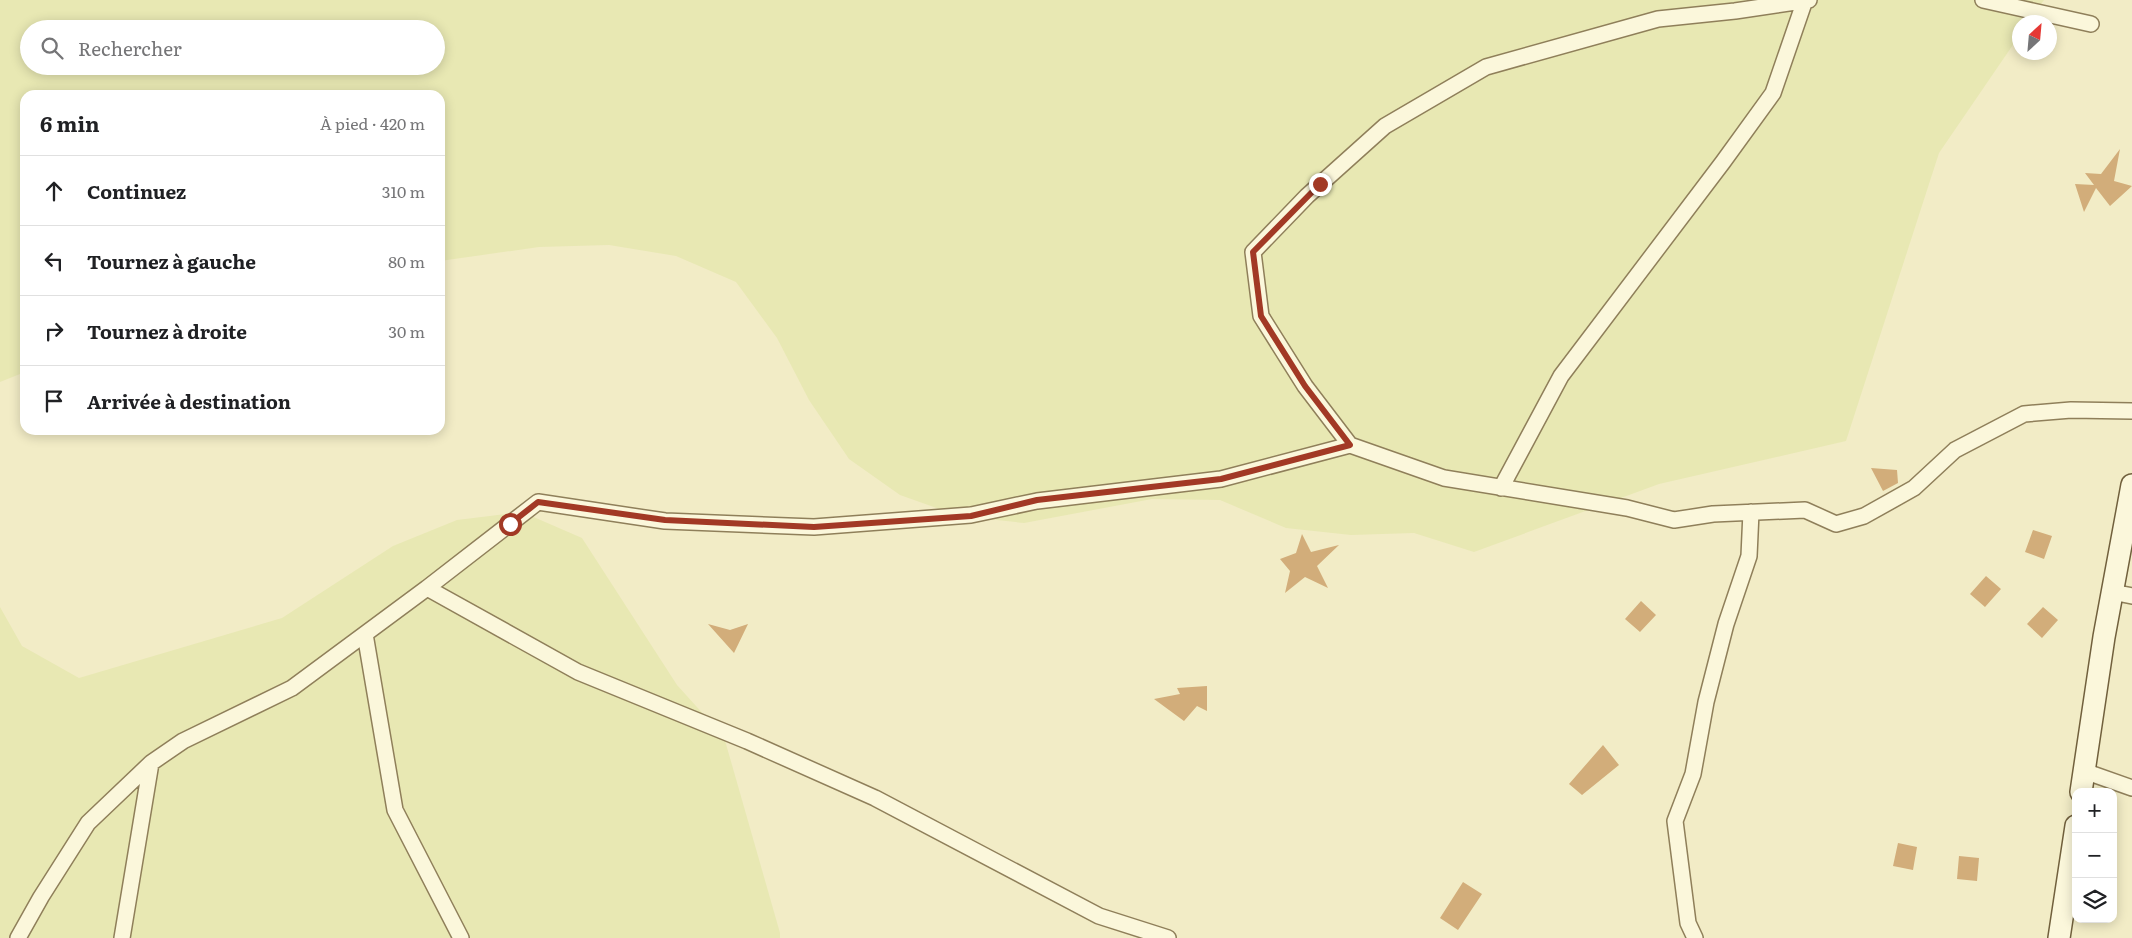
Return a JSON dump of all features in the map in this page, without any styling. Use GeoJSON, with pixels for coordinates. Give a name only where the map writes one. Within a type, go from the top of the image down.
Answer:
{"type":"FeatureCollection","features":[{"type":"Feature","properties":{"kind":"main road"},"geometry":{"type":"LineString","coordinates":[[2082,782],[2122,594],[2132,485]]}},
{"type":"Feature","properties":{"kind":"main road"},"geometry":{"type":"LineString","coordinates":[[2059,938],[2075,833]]}},
{"type":"Feature","properties":{"kind":"street"},"geometry":{"type":"LineString","coordinates":[[1501,488],[1561,376],[1773,93],[1806,0],[1658,19],[1486,67],[1385,126],[1307,196],[1253,252],[1261,316],[1305,386],[1350,445],[1444,478],[1501,488],[1627,508],[1674,520],[1713,514],[1805,510],[1836,524],[1864,516],[1914,488],[1955,450],[2024,414],[2071,410],[2132,411]]}},
{"type":"Feature","properties":{"kind":"street"},"geometry":{"type":"LineString","coordinates":[[1983,0],[2091,24]]}},
{"type":"Feature","properties":{"kind":"street"},"geometry":{"type":"LineString","coordinates":[[18,938],[41,897],[88,823],[152,763],[183,741],[292,688],[427,588],[538,502],[665,520],[814,527],[971,516],[1037,500],[1221,479],[1350,445]]}},
{"type":"Feature","properties":{"kind":"street"},"geometry":{"type":"LineString","coordinates":[[1695,938],[1688,923],[1675,820],[1693,774],[1706,702],[1726,624],[1749,556],[1751,512]]}},
{"type":"Feature","properties":{"kind":"street"},"geometry":{"type":"LineString","coordinates":[[427,588],[578,672],[748,741],[875,798],[1099,916],[1168,938]]}},
{"type":"Feature","properties":{"kind":"street"},"geometry":{"type":"LineString","coordinates":[[365,634],[395,810],[461,938]]}},
{"type":"Feature","properties":{"kind":"street"},"geometry":{"type":"LineString","coordinates":[[122,938],[152,763]]}},
{"type":"Feature","properties":{"kind":"street"},"geometry":{"type":"LineString","coordinates":[[2082,782],[2132,788]]}},
{"type":"Feature","properties":{"kind":"green space"},"geometry":{"type":"Polygon","coordinates":[[[0,0],[2044,0],[2033,15],[2012,15],[2012,46],[1939,153],[1846,441],[1659,484],[1474,552],[1414,533],[1351,535],[1286,528],[1220,500],[1152,499],[1024,523],[959,516],[900,495],[849,459],[809,400],[777,338],[736,282],[676,256],[609,245],[539,247],[445,260],[445,90],[20,90],[20,374],[0,382],[0,0]]]}},
{"type":"Feature","properties":{"kind":"green space"},"geometry":{"type":"Polygon","coordinates":[[[522,512],[582,538],[677,685],[724,737],[780,938],[0,938],[0,607],[22,646],[79,678],[282,618],[393,546],[457,520],[522,512]]]}},
{"type":"Feature","properties":{"kind":"building"},"geometry":{"type":"Polygon","coordinates":[[[2120,149],[2114,181],[2132,186],[2110,206],[2096,188],[2084,212],[2075,184],[2094,185],[2085,173],[2101,174],[2120,149]]]}},
{"type":"Feature","properties":{"kind":"building"},"geometry":{"type":"Polygon","coordinates":[[[1871,468],[1897,470],[1898,483],[1883,491],[1871,468]]]}},
{"type":"Feature","properties":{"kind":"building"},"geometry":{"type":"Polygon","coordinates":[[[2033,530],[2052,536],[2044,559],[2025,552],[2033,530]]]}},
{"type":"Feature","properties":{"kind":"building"},"geometry":{"type":"Polygon","coordinates":[[[1302,534],[1311,552],[1339,545],[1317,566],[1328,588],[1305,577],[1285,593],[1290,571],[1280,559],[1296,553],[1302,534]]]}},
{"type":"Feature","properties":{"kind":"building"},"geometry":{"type":"Polygon","coordinates":[[[1986,576],[2001,589],[1985,607],[1970,594],[1986,576]]]}},
{"type":"Feature","properties":{"kind":"building"},"geometry":{"type":"Polygon","coordinates":[[[1641,601],[1656,615],[1640,632],[1625,619],[1641,601]]]}},
{"type":"Feature","properties":{"kind":"building"},"geometry":{"type":"Polygon","coordinates":[[[2043,607],[2058,620],[2042,638],[2027,624],[2043,607]]]}},
{"type":"Feature","properties":{"kind":"building"},"geometry":{"type":"Polygon","coordinates":[[[708,624],[730,630],[748,624],[734,653],[708,624]]]}},
{"type":"Feature","properties":{"kind":"building"},"geometry":{"type":"Polygon","coordinates":[[[1207,686],[1207,711],[1197,706],[1184,721],[1154,699],[1180,694],[1177,688],[1207,686]]]}},
{"type":"Feature","properties":{"kind":"building"},"geometry":{"type":"Polygon","coordinates":[[[1603,745],[1619,765],[1582,795],[1569,784],[1603,745]]]}},
{"type":"Feature","properties":{"kind":"building"},"geometry":{"type":"Polygon","coordinates":[[[1898,843],[1917,847],[1913,870],[1893,866],[1898,843]]]}},
{"type":"Feature","properties":{"kind":"building"},"geometry":{"type":"Polygon","coordinates":[[[1959,856],[1979,858],[1977,881],[1957,879],[1959,856]]]}},
{"type":"Feature","properties":{"kind":"building"},"geometry":{"type":"Polygon","coordinates":[[[1463,882],[1482,894],[1458,930],[1440,918],[1463,882]]]}},
{"type":"Feature","properties":{"kind":"route"},"geometry":{"type":"LineString","coordinates":[[510,524],[538,502],[665,520],[814,527],[971,516],[1037,500],[1221,479],[1350,445],[1305,386],[1261,316],[1253,252],[1320,184]]}}]}
